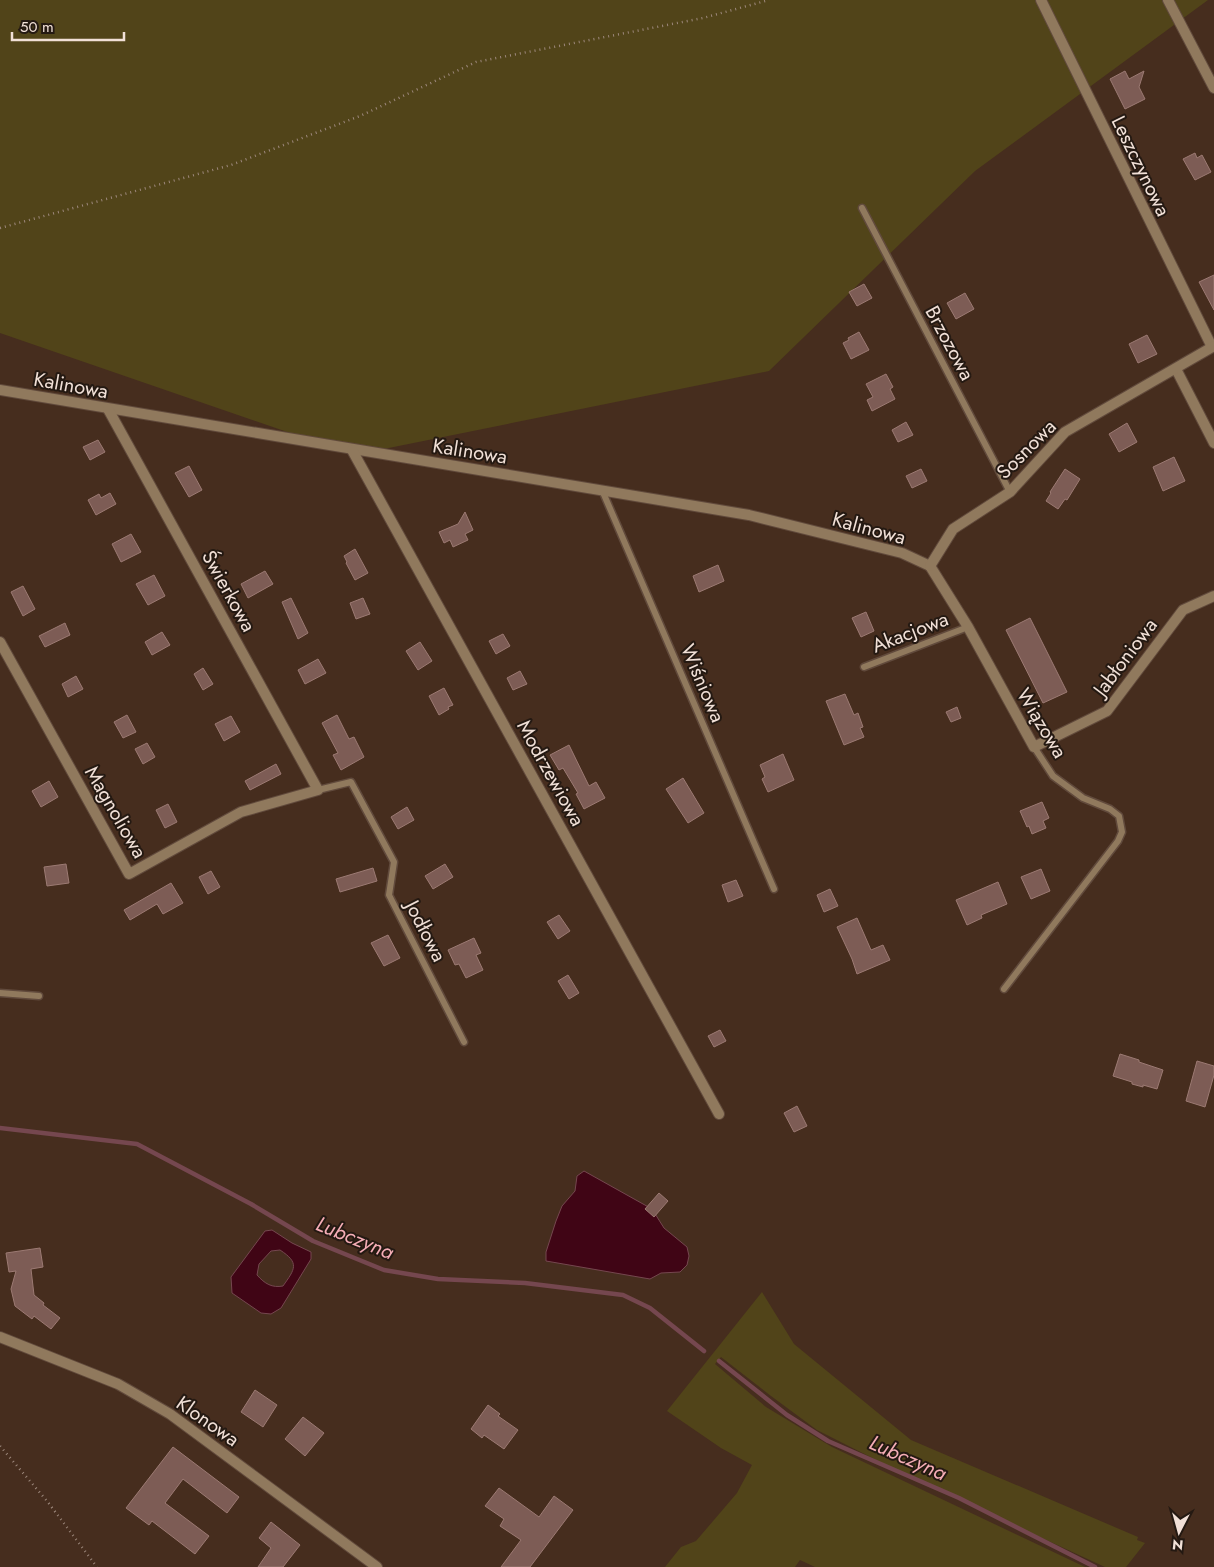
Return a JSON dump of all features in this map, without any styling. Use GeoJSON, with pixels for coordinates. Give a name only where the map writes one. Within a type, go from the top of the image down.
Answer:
{"type":"FeatureCollection","features":[{"type":"Feature","properties":{"kind":"street","name":"Leszczynowa"},"geometry":{"type":"LineString","coordinates":[[1041,0],[1213,346]]}},
{"type":"Feature","properties":{"kind":"street"},"geometry":{"type":"LineString","coordinates":[[1168,0],[1214,88]]}},
{"type":"Feature","properties":{"kind":"street","name":"Sosnowa"},"geometry":{"type":"LineString","coordinates":[[930,566],[954,529],[1010,492],[1065,432],[1213,346]]}},
{"type":"Feature","properties":{"kind":"street"},"geometry":{"type":"LineString","coordinates":[[1176,368],[1214,443]]}},
{"type":"Feature","properties":{"kind":"street","name":"Kalinowa"},"geometry":{"type":"LineString","coordinates":[[0,390],[749,515],[902,554],[930,566]]}},
{"type":"Feature","properties":{"kind":"street","name":"Świerkowa"},"geometry":{"type":"LineString","coordinates":[[108,409],[318,790]]}},
{"type":"Feature","properties":{"kind":"street","name":"Modrzewiowa"},"geometry":{"type":"LineString","coordinates":[[352,450],[719,1114]]}},
{"type":"Feature","properties":{"kind":"street","name":"Wiązowa"},"geometry":{"type":"LineString","coordinates":[[930,566],[968,627],[1034,747]]}},
{"type":"Feature","properties":{"kind":"street","name":"Jabłoniowa"},"geometry":{"type":"LineString","coordinates":[[1034,747],[1107,710],[1183,610],[1214,596]]}},
{"type":"Feature","properties":{"kind":"street","name":"Magnoliowa"},"geometry":{"type":"LineString","coordinates":[[0,642],[129,874],[241,812],[318,790]]}},
{"type":"Feature","properties":{"kind":"street","name":"Klonowa"},"geometry":{"type":"LineString","coordinates":[[0,1337],[118,1384],[170,1414],[377,1567]]}},
{"type":"Feature","properties":{"kind":"lane","name":"Brzozowa"},"geometry":{"type":"LineString","coordinates":[[862,208],[1010,492]]}},
{"type":"Feature","properties":{"kind":"lane","name":"Wiśniowa"},"geometry":{"type":"LineString","coordinates":[[602,490],[774,889]]}},
{"type":"Feature","properties":{"kind":"lane","name":"Akacjowa"},"geometry":{"type":"LineString","coordinates":[[864,668],[968,627]]}},
{"type":"Feature","properties":{"kind":"lane","name":"Wiązowa"},"geometry":{"type":"LineString","coordinates":[[1004,989],[1118,841],[1122,832],[1119,816],[1110,809],[1083,798],[1053,776],[1034,747]]}},
{"type":"Feature","properties":{"kind":"lane","name":"Jodłowa"},"geometry":{"type":"LineString","coordinates":[[318,790],[351,782],[394,862],[389,895],[464,1042]]}},
{"type":"Feature","properties":{"kind":"lane"},"geometry":{"type":"LineString","coordinates":[[0,993],[39,996]]}},
{"type":"Feature","properties":{"kind":"path"},"geometry":{"type":"LineString","coordinates":[[0,228],[231,165],[360,116],[476,62],[703,18],[769,0]]}},
{"type":"Feature","properties":{"kind":"path"},"geometry":{"type":"LineString","coordinates":[[0,1446],[47,1501],[97,1567]]}},
{"type":"Feature","properties":{"kind":"shaded area"},"geometry":{"type":"Polygon","coordinates":[[[0,0],[1208,0],[975,171],[769,371],[354,455],[0,333],[0,0]]]}},
{"type":"Feature","properties":{"kind":"shaded area"},"geometry":{"type":"Polygon","coordinates":[[[584,1171],[652,1209],[664,1228],[687,1247],[689,1256],[687,1265],[680,1272],[661,1273],[650,1279],[546,1261],[546,1252],[562,1206],[575,1191],[577,1176],[584,1171]]]}},
{"type":"Feature","properties":{"kind":"shaded area"},"geometry":{"type":"Polygon","coordinates":[[[272,1230],[311,1252],[311,1259],[281,1308],[271,1314],[261,1313],[232,1293],[231,1277],[265,1231],[272,1230]],[[280,1250],[271,1251],[259,1264],[257,1275],[269,1285],[283,1286],[293,1271],[294,1266],[291,1259],[280,1250]]]}},
{"type":"Feature","properties":{"kind":"shaded area"},"geometry":{"type":"Polygon","coordinates":[[[762,1292],[794,1344],[911,1440],[1138,1537],[1137,1540],[1145,1543],[1126,1567],[1105,1567],[912,1478],[817,1430],[721,1357],[715,1364],[766,1407],[832,1447],[1085,1567],[815,1567],[800,1560],[795,1567],[665,1567],[681,1547],[696,1541],[737,1493],[752,1465],[721,1448],[667,1411],[762,1292]]]}},
{"type":"Feature","properties":{"kind":"building"},"geometry":{"type":"Polygon","coordinates":[[[1125,71],[1129,79],[1144,71],[1139,87],[1145,99],[1125,109],[1110,79],[1125,71]]]}},
{"type":"Feature","properties":{"kind":"building"},"geometry":{"type":"Polygon","coordinates":[[[1195,153],[1197,158],[1202,155],[1211,172],[1195,180],[1183,159],[1195,153]]]}},
{"type":"Feature","properties":{"kind":"building"},"geometry":{"type":"Polygon","coordinates":[[[1214,275],[1214,310],[1199,282],[1214,275]]]}},
{"type":"Feature","properties":{"kind":"building"},"geometry":{"type":"Polygon","coordinates":[[[864,284],[872,298],[857,306],[849,292],[864,284]]]}},
{"type":"Feature","properties":{"kind":"building"},"geometry":{"type":"Polygon","coordinates":[[[965,293],[974,309],[956,319],[947,303],[965,293]]]}},
{"type":"Feature","properties":{"kind":"building"},"geometry":{"type":"Polygon","coordinates":[[[859,332],[869,350],[851,359],[843,343],[859,332]]]}},
{"type":"Feature","properties":{"kind":"building"},"geometry":{"type":"Polygon","coordinates":[[[1147,335],[1157,354],[1138,363],[1129,344],[1147,335]]]}},
{"type":"Feature","properties":{"kind":"building"},"geometry":{"type":"Polygon","coordinates":[[[886,374],[893,387],[890,389],[895,399],[872,411],[867,400],[873,397],[866,384],[886,374]]]}},
{"type":"Feature","properties":{"kind":"building"},"geometry":{"type":"Polygon","coordinates":[[[906,422],[913,435],[898,442],[892,430],[906,422]]]}},
{"type":"Feature","properties":{"kind":"building"},"geometry":{"type":"Polygon","coordinates":[[[1127,423],[1137,442],[1119,452],[1109,434],[1127,423]]]}},
{"type":"Feature","properties":{"kind":"building"},"geometry":{"type":"Polygon","coordinates":[[[98,440],[105,452],[90,460],[83,447],[98,440]]]}},
{"type":"Feature","properties":{"kind":"building"},"geometry":{"type":"Polygon","coordinates":[[[1174,457],[1185,481],[1163,491],[1153,467],[1174,457]]]}},
{"type":"Feature","properties":{"kind":"building"},"geometry":{"type":"Polygon","coordinates":[[[189,466],[202,490],[189,497],[175,473],[189,466]]]}},
{"type":"Feature","properties":{"kind":"building"},"geometry":{"type":"Polygon","coordinates":[[[921,469],[927,481],[912,488],[906,476],[921,469]]]}},
{"type":"Feature","properties":{"kind":"building"},"geometry":{"type":"Polygon","coordinates":[[[1065,469],[1080,479],[1067,500],[1065,499],[1058,509],[1046,501],[1065,469]]]}},
{"type":"Feature","properties":{"kind":"building"},"geometry":{"type":"Polygon","coordinates":[[[110,493],[116,504],[96,515],[88,500],[99,494],[101,498],[110,493]]]}},
{"type":"Feature","properties":{"kind":"building"},"geometry":{"type":"Polygon","coordinates":[[[465,512],[473,530],[465,534],[468,540],[453,547],[450,540],[444,543],[439,532],[458,524],[465,512]]]}},
{"type":"Feature","properties":{"kind":"building"},"geometry":{"type":"Polygon","coordinates":[[[131,534],[141,552],[121,562],[112,544],[131,534]]]}},
{"type":"Feature","properties":{"kind":"building"},"geometry":{"type":"Polygon","coordinates":[[[355,549],[368,573],[355,580],[344,556],[355,549]]]}},
{"type":"Feature","properties":{"kind":"building"},"geometry":{"type":"Polygon","coordinates":[[[718,565],[724,581],[699,592],[693,576],[718,565]]]}},
{"type":"Feature","properties":{"kind":"building"},"geometry":{"type":"Polygon","coordinates":[[[265,571],[273,584],[248,598],[241,584],[265,571]]]}},
{"type":"Feature","properties":{"kind":"building"},"geometry":{"type":"Polygon","coordinates":[[[154,575],[165,596],[148,605],[136,584],[154,575]]]}},
{"type":"Feature","properties":{"kind":"building"},"geometry":{"type":"Polygon","coordinates":[[[23,586],[35,609],[23,616],[11,592],[23,586]]]}},
{"type":"Feature","properties":{"kind":"building"},"geometry":{"type":"Polygon","coordinates":[[[291,598],[308,633],[298,639],[282,602],[291,598]]]}},
{"type":"Feature","properties":{"kind":"building"},"geometry":{"type":"Polygon","coordinates":[[[363,598],[370,614],[356,619],[350,603],[363,598]]]}},
{"type":"Feature","properties":{"kind":"building"},"geometry":{"type":"Polygon","coordinates":[[[866,612],[874,631],[861,637],[852,618],[866,612]]]}},
{"type":"Feature","properties":{"kind":"building"},"geometry":{"type":"Polygon","coordinates":[[[1030,618],[1067,692],[1043,703],[1006,630],[1030,618]]]}},
{"type":"Feature","properties":{"kind":"building"},"geometry":{"type":"Polygon","coordinates":[[[65,623],[70,635],[45,647],[39,636],[65,623]]]}},
{"type":"Feature","properties":{"kind":"building"},"geometry":{"type":"Polygon","coordinates":[[[162,632],[170,645],[152,655],[145,642],[162,632]]]}},
{"type":"Feature","properties":{"kind":"building"},"geometry":{"type":"Polygon","coordinates":[[[503,634],[510,646],[496,654],[489,641],[503,634]]]}},
{"type":"Feature","properties":{"kind":"building"},"geometry":{"type":"Polygon","coordinates":[[[420,642],[432,661],[418,670],[406,651],[420,642]]]}},
{"type":"Feature","properties":{"kind":"building"},"geometry":{"type":"Polygon","coordinates":[[[318,659],[326,673],[305,684],[298,670],[318,659]]]}},
{"type":"Feature","properties":{"kind":"building"},"geometry":{"type":"Polygon","coordinates":[[[203,668],[213,684],[203,690],[194,674],[203,668]]]}},
{"type":"Feature","properties":{"kind":"building"},"geometry":{"type":"Polygon","coordinates":[[[520,671],[527,684],[513,690],[507,678],[520,671]]]}},
{"type":"Feature","properties":{"kind":"building"},"geometry":{"type":"Polygon","coordinates":[[[76,676],[83,689],[68,697],[62,684],[76,676]]]}},
{"type":"Feature","properties":{"kind":"building"},"geometry":{"type":"Polygon","coordinates":[[[444,688],[453,705],[439,715],[429,696],[444,688]]]}},
{"type":"Feature","properties":{"kind":"building"},"geometry":{"type":"Polygon","coordinates":[[[845,694],[854,715],[858,713],[863,727],[860,728],[864,737],[844,745],[826,701],[845,694]]]}},
{"type":"Feature","properties":{"kind":"building"},"geometry":{"type":"Polygon","coordinates":[[[957,707],[961,718],[951,722],[946,712],[957,707]]]}},
{"type":"Feature","properties":{"kind":"building"},"geometry":{"type":"Polygon","coordinates":[[[127,715],[136,732],[123,738],[114,722],[127,715]]]}},
{"type":"Feature","properties":{"kind":"building"},"geometry":{"type":"Polygon","coordinates":[[[337,715],[349,739],[354,737],[364,757],[341,770],[333,755],[338,753],[322,723],[337,715]]]}},
{"type":"Feature","properties":{"kind":"building"},"geometry":{"type":"Polygon","coordinates":[[[231,716],[240,732],[224,741],[215,724],[231,716]]]}},
{"type":"Feature","properties":{"kind":"building"},"geometry":{"type":"Polygon","coordinates":[[[147,743],[155,757],[143,764],[135,749],[147,743]]]}},
{"type":"Feature","properties":{"kind":"building"},"geometry":{"type":"Polygon","coordinates":[[[569,745],[589,786],[596,782],[605,798],[584,809],[576,794],[578,793],[563,768],[559,770],[550,755],[569,745]]]}},
{"type":"Feature","properties":{"kind":"building"},"geometry":{"type":"Polygon","coordinates":[[[783,754],[794,780],[768,792],[762,779],[765,777],[760,765],[783,754]]]}},
{"type":"Feature","properties":{"kind":"building"},"geometry":{"type":"Polygon","coordinates":[[[276,764],[281,774],[250,790],[245,781],[276,764]]]}},
{"type":"Feature","properties":{"kind":"building"},"geometry":{"type":"Polygon","coordinates":[[[683,778],[704,813],[688,823],[666,789],[683,778]]]}},
{"type":"Feature","properties":{"kind":"building"},"geometry":{"type":"Polygon","coordinates":[[[49,781],[58,797],[41,807],[32,791],[49,781]]]}},
{"type":"Feature","properties":{"kind":"building"},"geometry":{"type":"Polygon","coordinates":[[[1042,802],[1049,818],[1043,821],[1046,828],[1032,834],[1020,811],[1042,802]]]}},
{"type":"Feature","properties":{"kind":"building"},"geometry":{"type":"Polygon","coordinates":[[[168,804],[177,822],[165,828],[156,810],[168,804]]]}},
{"type":"Feature","properties":{"kind":"building"},"geometry":{"type":"Polygon","coordinates":[[[407,807],[414,820],[398,829],[391,817],[407,807]]]}},
{"type":"Feature","properties":{"kind":"building"},"geometry":{"type":"Polygon","coordinates":[[[66,864],[69,883],[47,886],[44,867],[66,864]]]}},
{"type":"Feature","properties":{"kind":"building"},"geometry":{"type":"Polygon","coordinates":[[[445,864],[453,877],[433,889],[425,876],[445,864]]]}},
{"type":"Feature","properties":{"kind":"building"},"geometry":{"type":"Polygon","coordinates":[[[373,868],[377,881],[340,892],[336,879],[373,868]]]}},
{"type":"Feature","properties":{"kind":"building"},"geometry":{"type":"Polygon","coordinates":[[[1041,869],[1050,891],[1031,899],[1021,877],[1041,869]]]}},
{"type":"Feature","properties":{"kind":"building"},"geometry":{"type":"Polygon","coordinates":[[[211,871],[220,887],[208,894],[199,877],[211,871]]]}},
{"type":"Feature","properties":{"kind":"building"},"geometry":{"type":"Polygon","coordinates":[[[736,880],[743,896],[728,902],[722,885],[736,880]]]}},
{"type":"Feature","properties":{"kind":"building"},"geometry":{"type":"Polygon","coordinates":[[[998,882],[1007,904],[981,915],[982,918],[967,925],[956,900],[998,882]]]}},
{"type":"Feature","properties":{"kind":"building"},"geometry":{"type":"Polygon","coordinates":[[[171,883],[183,903],[163,914],[157,904],[130,920],[124,910],[171,883]]]}},
{"type":"Feature","properties":{"kind":"building"},"geometry":{"type":"Polygon","coordinates":[[[830,889],[838,906],[824,912],[817,895],[830,889]]]}},
{"type":"Feature","properties":{"kind":"building"},"geometry":{"type":"Polygon","coordinates":[[[559,915],[570,931],[558,939],[547,922],[559,915]]]}},
{"type":"Feature","properties":{"kind":"building"},"geometry":{"type":"Polygon","coordinates":[[[857,918],[871,950],[883,945],[890,960],[857,974],[837,927],[857,918]]]}},
{"type":"Feature","properties":{"kind":"building"},"geometry":{"type":"Polygon","coordinates":[[[388,935],[400,958],[384,966],[371,943],[388,935]]]}},
{"type":"Feature","properties":{"kind":"building"},"geometry":{"type":"Polygon","coordinates":[[[474,938],[481,953],[476,955],[483,970],[466,978],[459,964],[455,965],[448,950],[474,938]]]}},
{"type":"Feature","properties":{"kind":"building"},"geometry":{"type":"Polygon","coordinates":[[[568,975],[579,993],[569,999],[558,981],[568,975]]]}},
{"type":"Feature","properties":{"kind":"building"},"geometry":{"type":"Polygon","coordinates":[[[720,1030],[726,1041],[714,1047],[708,1036],[720,1030]]]}},
{"type":"Feature","properties":{"kind":"building"},"geometry":{"type":"Polygon","coordinates":[[[1120,1054],[1163,1070],[1157,1089],[1132,1084],[1132,1082],[1113,1076],[1120,1054]]]}},
{"type":"Feature","properties":{"kind":"building"},"geometry":{"type":"Polygon","coordinates":[[[1197,1061],[1214,1066],[1214,1075],[1205,1107],[1186,1101],[1197,1061]]]}},
{"type":"Feature","properties":{"kind":"building"},"geometry":{"type":"Polygon","coordinates":[[[797,1106],[807,1126],[794,1132],[784,1113],[797,1106]]]}},
{"type":"Feature","properties":{"kind":"building"},"geometry":{"type":"Polygon","coordinates":[[[659,1193],[668,1201],[654,1217],[645,1209],[659,1193]]]}},
{"type":"Feature","properties":{"kind":"building"},"geometry":{"type":"Polygon","coordinates":[[[40,1248],[43,1267],[31,1269],[34,1295],[44,1303],[43,1305],[60,1318],[51,1329],[34,1316],[32,1319],[15,1306],[11,1289],[16,1271],[9,1272],[6,1253],[40,1248]]]}},
{"type":"Feature","properties":{"kind":"building"},"geometry":{"type":"Polygon","coordinates":[[[255,1390],[277,1405],[263,1427],[241,1412],[255,1390]]]}},
{"type":"Feature","properties":{"kind":"building"},"geometry":{"type":"Polygon","coordinates":[[[488,1405],[500,1414],[498,1416],[518,1430],[504,1449],[484,1435],[482,1438],[471,1429],[488,1405]]]}},
{"type":"Feature","properties":{"kind":"building"},"geometry":{"type":"Polygon","coordinates":[[[303,1417],[324,1433],[305,1456],[285,1439],[303,1417]]]}},
{"type":"Feature","properties":{"kind":"building"},"geometry":{"type":"Polygon","coordinates":[[[173,1447],[239,1497],[227,1513],[183,1479],[165,1503],[209,1536],[195,1554],[152,1521],[149,1525],[126,1508],[173,1447]]]}},
{"type":"Feature","properties":{"kind":"building"},"geometry":{"type":"Polygon","coordinates":[[[499,1488],[539,1517],[554,1496],[573,1510],[530,1567],[501,1567],[521,1540],[500,1526],[504,1519],[485,1506],[499,1488]]]}},
{"type":"Feature","properties":{"kind":"building"},"geometry":{"type":"Polygon","coordinates":[[[271,1522],[300,1545],[283,1567],[258,1567],[271,1548],[259,1538],[271,1522]]]}},
{"type":"Feature","properties":{"kind":"waterway","name":"Lubczyna"},"geometry":{"type":"LineString","coordinates":[[0,1128],[137,1144],[251,1204],[313,1241],[384,1270],[438,1279],[525,1283],[623,1295],[650,1308],[704,1351]]}},
{"type":"Feature","properties":{"kind":"waterway","name":"Lubczyna"},"geometry":{"type":"LineString","coordinates":[[719,1361],[787,1415],[828,1441],[959,1498],[1095,1567]]}}]}
